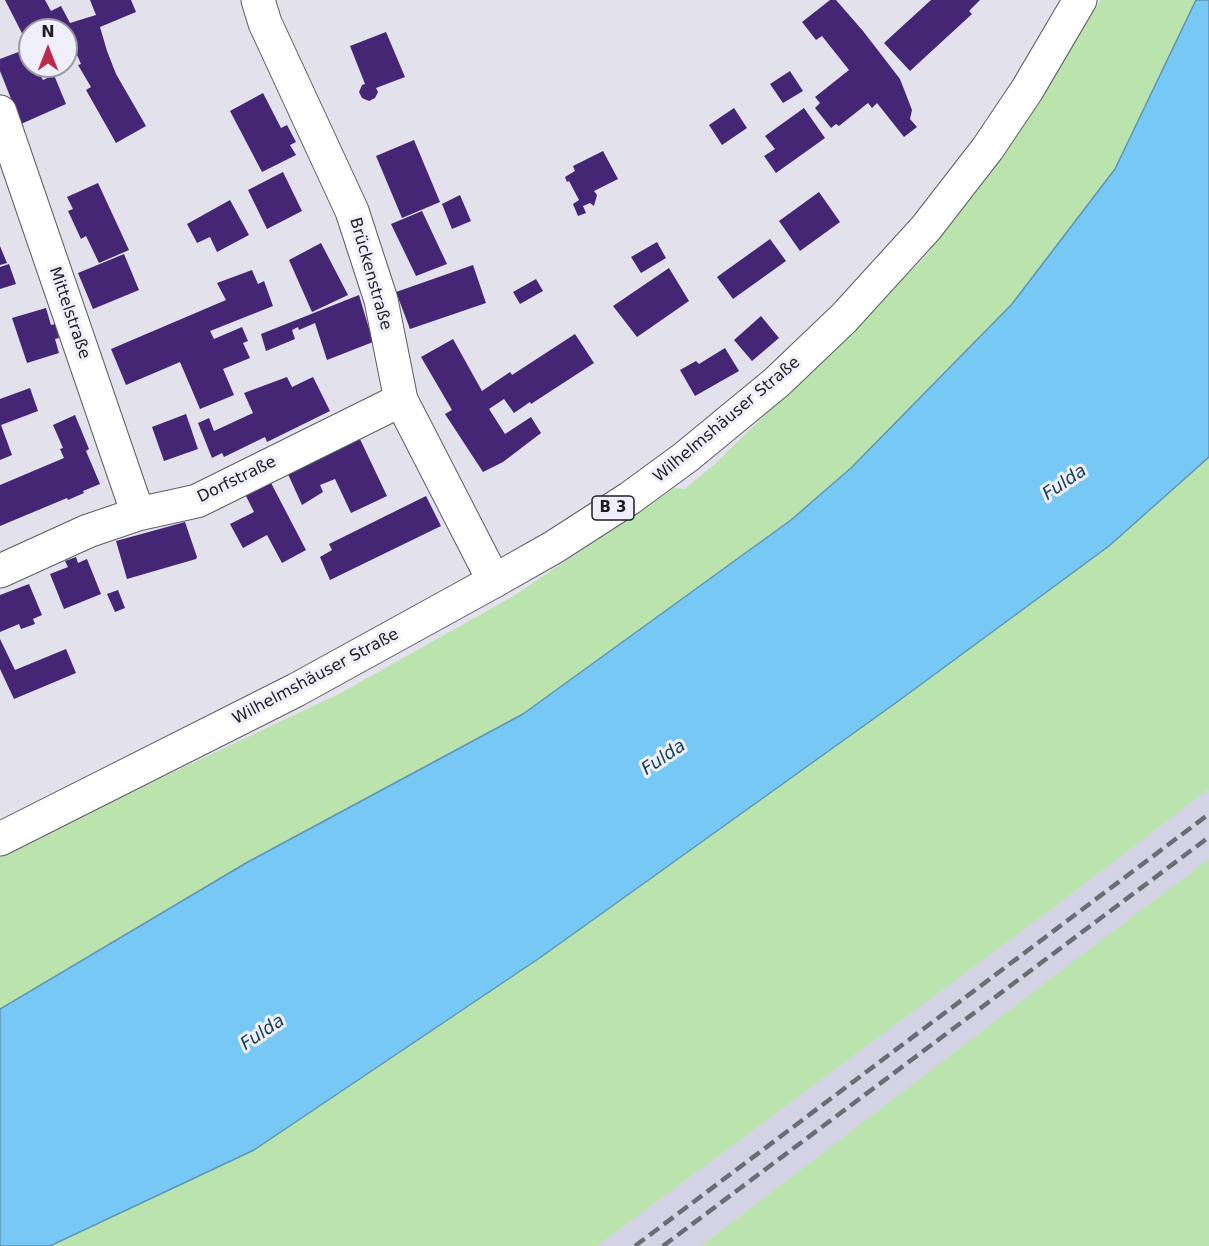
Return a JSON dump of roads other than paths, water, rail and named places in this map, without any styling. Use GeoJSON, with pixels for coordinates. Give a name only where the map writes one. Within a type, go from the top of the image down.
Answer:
{"type":"FeatureCollection","features":[{"type":"Feature","properties":{"kind":"street","name":"Brückenstraße"},"geometry":{"type":"LineString","coordinates":[[258,0],[265,23],[328,156],[354,217],[381,300],[401,400],[494,580]]}},
{"type":"Feature","properties":{"kind":"street","name":"Wilhelmshäuser Straße"},"geometry":{"type":"LineString","coordinates":[[0,839],[296,690],[494,580],[554,546],[620,504],[686,457],[777,382],[844,318],[926,228],[976,164],[1027,90],[1080,0]]}},
{"type":"Feature","properties":{"kind":"street","name":"Mittelstraße"},"geometry":{"type":"LineString","coordinates":[[0,112],[138,514]]}},
{"type":"Feature","properties":{"kind":"street","name":"Dorfstraße"},"geometry":{"type":"LineString","coordinates":[[0,571],[88,531],[138,514],[197,501],[401,400]]}},
{"type":"Feature","properties":{"kind":"water","name":"Fulda"},"geometry":{"type":"Polygon","coordinates":[[[1196,0],[1209,0],[1209,457],[1109,546],[897,702],[541,957],[254,1150],[50,1246],[0,1246],[0,1009],[246,863],[523,714],[791,520],[851,468],[1012,304],[1115,169],[1196,0]]]}},
{"type":"Feature","properties":{"kind":"railway"},"geometry":{"type":"LineString","coordinates":[[635,1246],[1209,814]]}},
{"type":"Feature","properties":{"kind":"railway"},"geometry":{"type":"LineString","coordinates":[[663,1246],[1209,837]]}}]}
